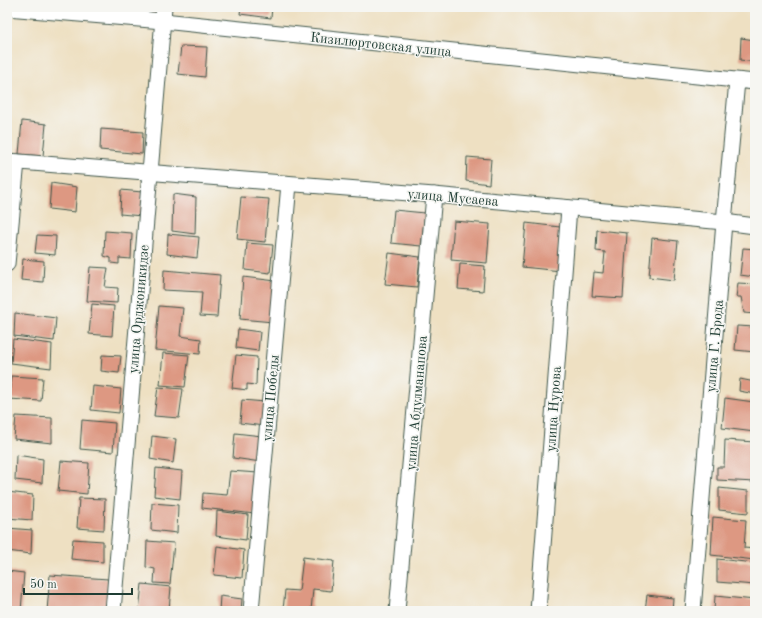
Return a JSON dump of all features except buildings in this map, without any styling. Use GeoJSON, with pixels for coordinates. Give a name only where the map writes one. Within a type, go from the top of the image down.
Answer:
{"type":"FeatureCollection","features":[{"type":"Feature","properties":{"kind":"street","name":"Кизилюртовская улица"},"geometry":{"type":"LineString","coordinates":[[7,8],[163,14],[755,82]]}},
{"type":"Feature","properties":{"kind":"street","name":"улица Орджоникидзе"},"geometry":{"type":"LineString","coordinates":[[112,611],[163,14]]}},
{"type":"Feature","properties":{"kind":"street","name":"улица Г. Брода"},"geometry":{"type":"LineString","coordinates":[[693,611],[724,222],[737,81]]}},
{"type":"Feature","properties":{"kind":"street","name":"улица Мусаева"},"geometry":{"type":"LineString","coordinates":[[12,161],[434,195],[755,226]]}},
{"type":"Feature","properties":{"kind":"street"},"geometry":{"type":"LineString","coordinates":[[7,264],[12,161]]}},
{"type":"Feature","properties":{"kind":"street","name":"улица Победы"},"geometry":{"type":"LineString","coordinates":[[251,611],[289,184]]}},
{"type":"Feature","properties":{"kind":"street","name":"улица Абдулманапова"},"geometry":{"type":"LineString","coordinates":[[397,611],[434,195]]}},
{"type":"Feature","properties":{"kind":"street","name":"улица Нурова"},"geometry":{"type":"LineString","coordinates":[[538,611],[569,208]]}}]}
